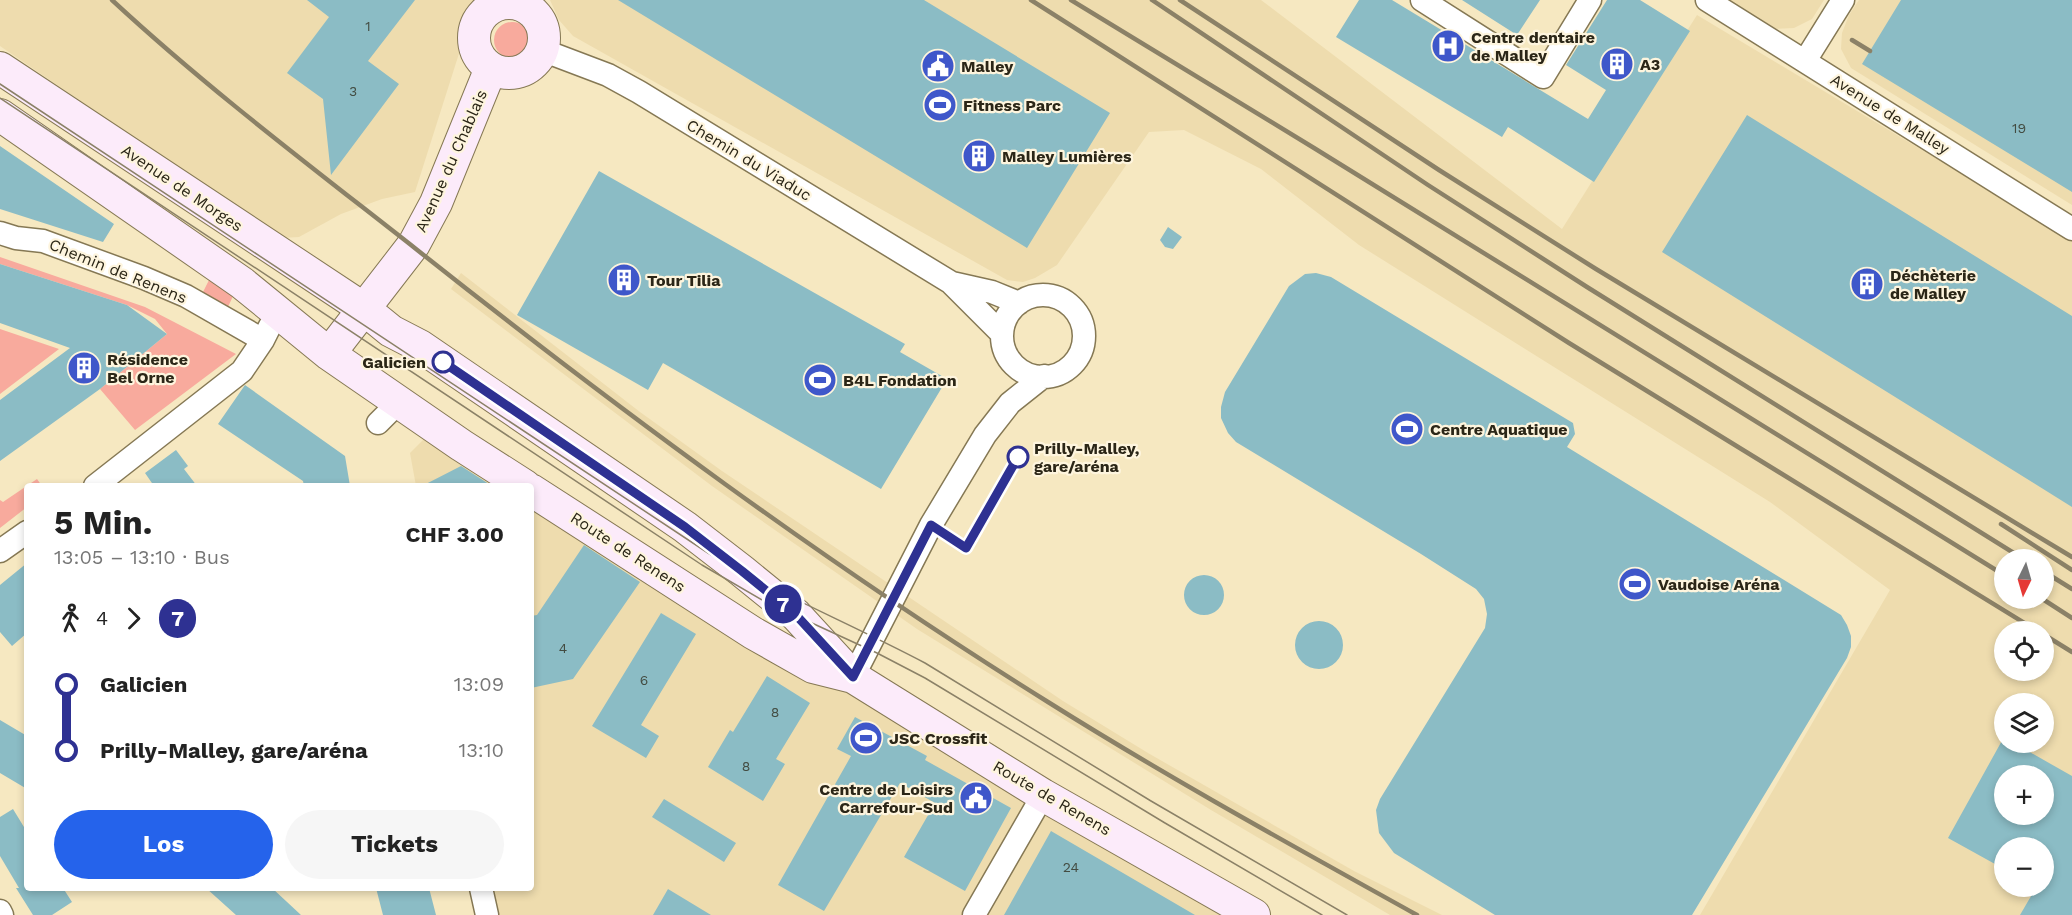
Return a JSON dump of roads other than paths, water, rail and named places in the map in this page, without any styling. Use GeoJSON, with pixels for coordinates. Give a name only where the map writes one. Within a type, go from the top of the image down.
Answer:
{"type":"FeatureCollection","features":[{"type":"Feature","properties":{"kind":"main road"},"geometry":{"type":"LineString","coordinates":[[515,2],[539,21],[543,32],[542,50],[532,65],[520,71],[503,73],[482,61],[476,52],[474,38],[477,25],[483,15],[493,7],[515,2]]}},
{"type":"Feature","properties":{"kind":"main road","name":"Avenue de Morges"},"geometry":{"type":"LineString","coordinates":[[0,68],[364,309]]}},
{"type":"Feature","properties":{"kind":"main road","name":"Avenue du Chablais"},"geometry":{"type":"LineString","coordinates":[[329,354],[414,244],[436,203],[491,68]]}},
{"type":"Feature","properties":{"kind":"main road"},"geometry":{"type":"LineString","coordinates":[[0,115],[232,276],[329,354],[389,412],[461,445],[520,483]]}},
{"type":"Feature","properties":{"kind":"main road","name":"Route de Renens"},"geometry":{"type":"LineString","coordinates":[[364,309],[391,331],[420,346],[685,527],[796,615],[853,677],[1043,795],[1254,915]]}},
{"type":"Feature","properties":{"kind":"main road","name":"Route de Renens"},"geometry":{"type":"LineString","coordinates":[[534,492],[753,633],[813,666],[853,677]]}},
{"type":"Feature","properties":{"kind":"street"},"geometry":{"type":"LineString","coordinates":[[1422,0],[1543,77],[1590,0]]}},
{"type":"Feature","properties":{"kind":"street","name":"Avenue de Malley"},"geometry":{"type":"LineString","coordinates":[[1707,0],[2072,229]]}},
{"type":"Feature","properties":{"kind":"street"},"geometry":{"type":"LineString","coordinates":[[1805,61],[1844,0]]}},
{"type":"Feature","properties":{"kind":"street","name":"Chemin du Viaduc"},"geometry":{"type":"LineString","coordinates":[[542,50],[608,75],[628,86],[950,282],[1002,334]]}},
{"type":"Feature","properties":{"kind":"street","name":"Chemin de Renens"},"geometry":{"type":"LineString","coordinates":[[0,233],[16,238],[43,241],[144,278],[186,296],[260,344]]}},
{"type":"Feature","properties":{"kind":"street","name":"Chemin du Viaduc"},"geometry":{"type":"LineString","coordinates":[[950,282],[992,292],[1019,303]]}},
{"type":"Feature","properties":{"kind":"street"},"geometry":{"type":"LineString","coordinates":[[853,677],[931,525],[985,435],[1010,403],[1044,376],[1065,370],[1080,354],[1084,332],[1076,311],[1061,299],[1040,295],[1029,297],[1010,311],[1002,334],[1009,358],[1019,368],[1031,374],[1044,376]]}},
{"type":"Feature","properties":{"kind":"street"},"geometry":{"type":"LineString","coordinates":[[99,483],[242,371],[278,312]]}},
{"type":"Feature","properties":{"kind":"street"},"geometry":{"type":"LineString","coordinates":[[1009,358],[1010,403]]}},
{"type":"Feature","properties":{"kind":"street"},"geometry":{"type":"LineString","coordinates":[[0,551],[24,534]]}},
{"type":"Feature","properties":{"kind":"street"},"geometry":{"type":"LineString","coordinates":[[974,915],[1043,795]]}},
{"type":"Feature","properties":{"kind":"street"},"geometry":{"type":"LineString","coordinates":[[482,891],[488,915]]}},
{"type":"Feature","properties":{"kind":"tram line"},"geometry":{"type":"LineString","coordinates":[[0,84],[708,553],[761,582],[925,663],[1151,801],[1347,915]]}},
{"type":"Feature","properties":{"kind":"tram line"},"geometry":{"type":"LineString","coordinates":[[0,98],[702,565],[764,601],[877,653],[925,678],[1322,915]]}},
{"type":"Feature","properties":{"kind":"railway"},"geometry":{"type":"LineString","coordinates":[[112,0],[223,97],[492,309],[647,427],[805,541],[966,650],[1139,758],[1417,915]]}},
{"type":"Feature","properties":{"kind":"railway"},"geometry":{"type":"LineString","coordinates":[[1031,0],[1569,343],[2021,621]]}},
{"type":"Feature","properties":{"kind":"railway"},"geometry":{"type":"LineString","coordinates":[[1071,0],[1994,569]]}},
{"type":"Feature","properties":{"kind":"railway"},"geometry":{"type":"LineString","coordinates":[[1152,0],[1428,185],[2007,549]]}},
{"type":"Feature","properties":{"kind":"railway"},"geometry":{"type":"LineString","coordinates":[[1180,0],[1439,170],[1596,269],[2072,557]]}},
{"type":"Feature","properties":{"kind":"railway"},"geometry":{"type":"LineString","coordinates":[[1852,40],[1870,51]]}},
{"type":"Feature","properties":{"kind":"railway"},"geometry":{"type":"LineString","coordinates":[[2001,524],[2072,570]]}},
{"type":"Feature","properties":{"kind":"railway"},"geometry":{"type":"LineString","coordinates":[[2054,578],[2072,589]]}},
{"type":"Feature","properties":{"kind":"railway"},"geometry":{"type":"LineString","coordinates":[[2054,606],[2072,618]]}},
{"type":"Feature","properties":{"kind":"railway"},"geometry":{"type":"LineString","coordinates":[[2054,641],[2072,652]]}},
{"type":"Feature","properties":{"kind":"place","name":"Centre dentaire de Malley"},"geometry":{"type":"Point","coordinates":[1448,46]}},
{"type":"Feature","properties":{"kind":"place","name":"A3"},"geometry":{"type":"Point","coordinates":[1617,64]}},
{"type":"Feature","properties":{"kind":"place","name":"Malley"},"geometry":{"type":"Point","coordinates":[938,66]}},
{"type":"Feature","properties":{"kind":"place","name":"Fitness Parc"},"geometry":{"type":"Point","coordinates":[940,105]}},
{"type":"Feature","properties":{"kind":"place","name":"Malley Lumières"},"geometry":{"type":"Point","coordinates":[979,156]}},
{"type":"Feature","properties":{"kind":"place","name":"Tour Tilia"},"geometry":{"type":"Point","coordinates":[624,280]}},
{"type":"Feature","properties":{"kind":"place","name":"Déchèterie de Malley"},"geometry":{"type":"Point","coordinates":[1867,284]}},
{"type":"Feature","properties":{"kind":"place","name":"Galicien"},"geometry":{"type":"Point","coordinates":[443,362]}},
{"type":"Feature","properties":{"kind":"place","name":"Résidence Bel Orne"},"geometry":{"type":"Point","coordinates":[84,368]}},
{"type":"Feature","properties":{"kind":"place","name":"B4L Fondation"},"geometry":{"type":"Point","coordinates":[820,380]}},
{"type":"Feature","properties":{"kind":"place","name":"Centre Aquatique"},"geometry":{"type":"Point","coordinates":[1407,429]}},
{"type":"Feature","properties":{"kind":"place","name":"Prilly-Malley, gare/aréna"},"geometry":{"type":"Point","coordinates":[1018,457]}},
{"type":"Feature","properties":{"kind":"place","name":"Vaudoise Aréna"},"geometry":{"type":"Point","coordinates":[1635,584]}},
{"type":"Feature","properties":{"kind":"place","name":"JSC Crossfit"},"geometry":{"type":"Point","coordinates":[866,738]}},
{"type":"Feature","properties":{"kind":"place","name":"Centre de Loisirs Carrefour-Sud"},"geometry":{"type":"Point","coordinates":[976,798]}}]}
